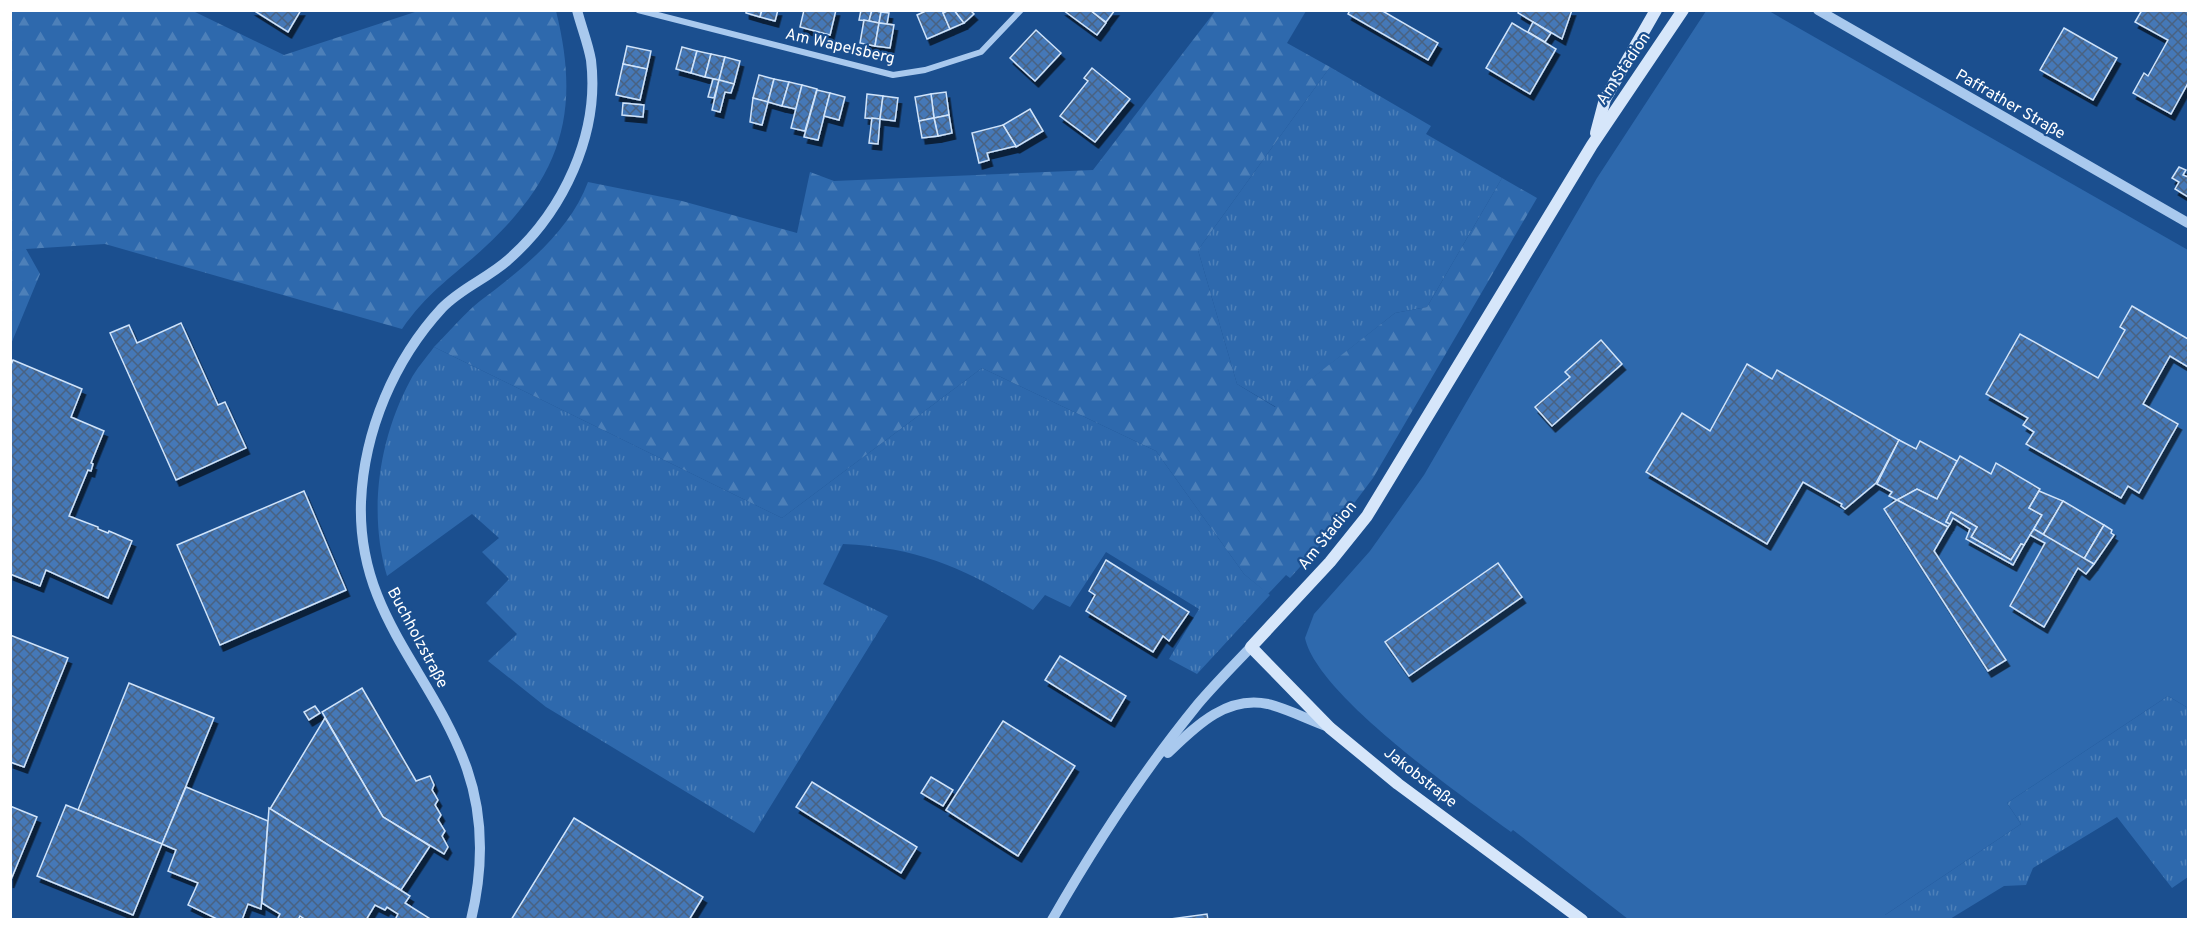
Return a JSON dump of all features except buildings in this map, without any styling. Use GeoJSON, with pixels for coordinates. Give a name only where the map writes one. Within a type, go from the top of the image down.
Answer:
{"type":"FeatureCollection","features":[{"type":"Feature","properties":{"kind":"main road","name":"Am Stadion"},"geometry":{"type":"LineString","coordinates":[[1251,646],[1330,562],[1367,516],[1592,145],[1683,10]]}},
{"type":"Feature","properties":{"kind":"main road","name":"Am Stadion"},"geometry":{"type":"LineString","coordinates":[[1592,145],[1605,99],[1654,12]]}},
{"type":"Feature","properties":{"kind":"main road","name":"Jakobstraße"},"geometry":{"type":"LineString","coordinates":[[1251,646],[1330,728],[1398,784],[1582,920]]}},
{"type":"Feature","properties":{"kind":"street","name":"Buchholzstraße"},"geometry":{"type":"LineString","coordinates":[[471,920],[480,883],[480,820],[467,769],[441,714],[393,632],[375,596],[364,546],[361,502],[368,453],[380,406],[408,351],[442,308],[507,261],[537,230],[562,195],[580,154],[590,103],[591,60],[577,10]]}},
{"type":"Feature","properties":{"kind":"street","name":"Am Wapelsberg"},"geometry":{"type":"LineString","coordinates":[[638,10],[893,75],[925,70],[981,52],[1021,10]]}},
{"type":"Feature","properties":{"kind":"street","name":"Paffrather Straße"},"geometry":{"type":"LineString","coordinates":[[1818,10],[2188,223]]}},
{"type":"Feature","properties":{"kind":"street","name":"Am Stadion"},"geometry":{"type":"LineString","coordinates":[[1052,920],[1074,881],[1148,771],[1199,703],[1251,646]]}},
{"type":"Feature","properties":{"kind":"street"},"geometry":{"type":"LineString","coordinates":[[1148,771],[1200,723],[1221,709],[1245,702],[1268,704],[1330,728]]}},
{"type":"Feature","properties":{"kind":"green space"},"geometry":{"type":"Polygon","coordinates":[[[11,10],[193,11],[284,55],[418,11],[556,11],[566,80],[565,111],[559,139],[548,167],[533,193],[512,220],[432,294],[402,329],[105,244],[26,249],[40,274],[11,344],[11,10]]]}},
{"type":"Feature","properties":{"kind":"green space"},"geometry":{"type":"Polygon","coordinates":[[[1216,10],[1306,11],[1287,43],[1330,67],[1198,250],[1237,384],[1275,407],[1395,313],[1427,307],[1502,178],[1537,198],[1373,478],[1337,526],[1290,578],[1286,575],[1268,594],[1244,574],[1156,451],[982,368],[782,518],[434,347],[462,317],[528,263],[557,234],[580,200],[588,182],[682,201],[797,233],[810,172],[834,181],[1093,170],[1216,10]]]}},
{"type":"Feature","properties":{"kind":"green space"},"geometry":{"type":"Polygon","coordinates":[[[1706,11],[1769,11],[2188,250],[2188,708],[2168,696],[2007,803],[2021,824],[1885,915],[1885,919],[1628,919],[1513,830],[1511,832],[1489,816],[1394,743],[1335,687],[1315,661],[1305,638],[1314,614],[1370,551],[1424,475],[1597,178],[1706,11]]]}},
{"type":"Feature","properties":{"kind":"green space"},"geometry":{"type":"Polygon","coordinates":[[[1330,67],[1431,126],[1426,134],[1502,178],[1427,307],[1395,313],[1276,407],[1237,384],[1198,250],[1330,67]]]}},
{"type":"Feature","properties":{"kind":"green space"},"geometry":{"type":"Polygon","coordinates":[[[434,347],[782,518],[982,368],[1156,451],[1244,574],[1270,595],[1197,674],[1169,659],[1199,609],[1106,552],[1070,607],[1045,595],[1033,610],[986,583],[942,563],[897,550],[843,544],[823,584],[888,616],[754,833],[546,707],[488,661],[517,634],[486,603],[509,579],[482,552],[499,538],[472,514],[387,576],[378,527],[378,501],[384,451],[399,403],[418,368],[434,347]]]}},
{"type":"Feature","properties":{"kind":"green space"},"geometry":{"type":"Polygon","coordinates":[[[2168,696],[2188,708],[2188,877],[2172,888],[2117,817],[2033,868],[2026,885],[2004,886],[1950,919],[1885,919],[1885,915],[2021,824],[2007,803],[2168,696]]]}}]}
